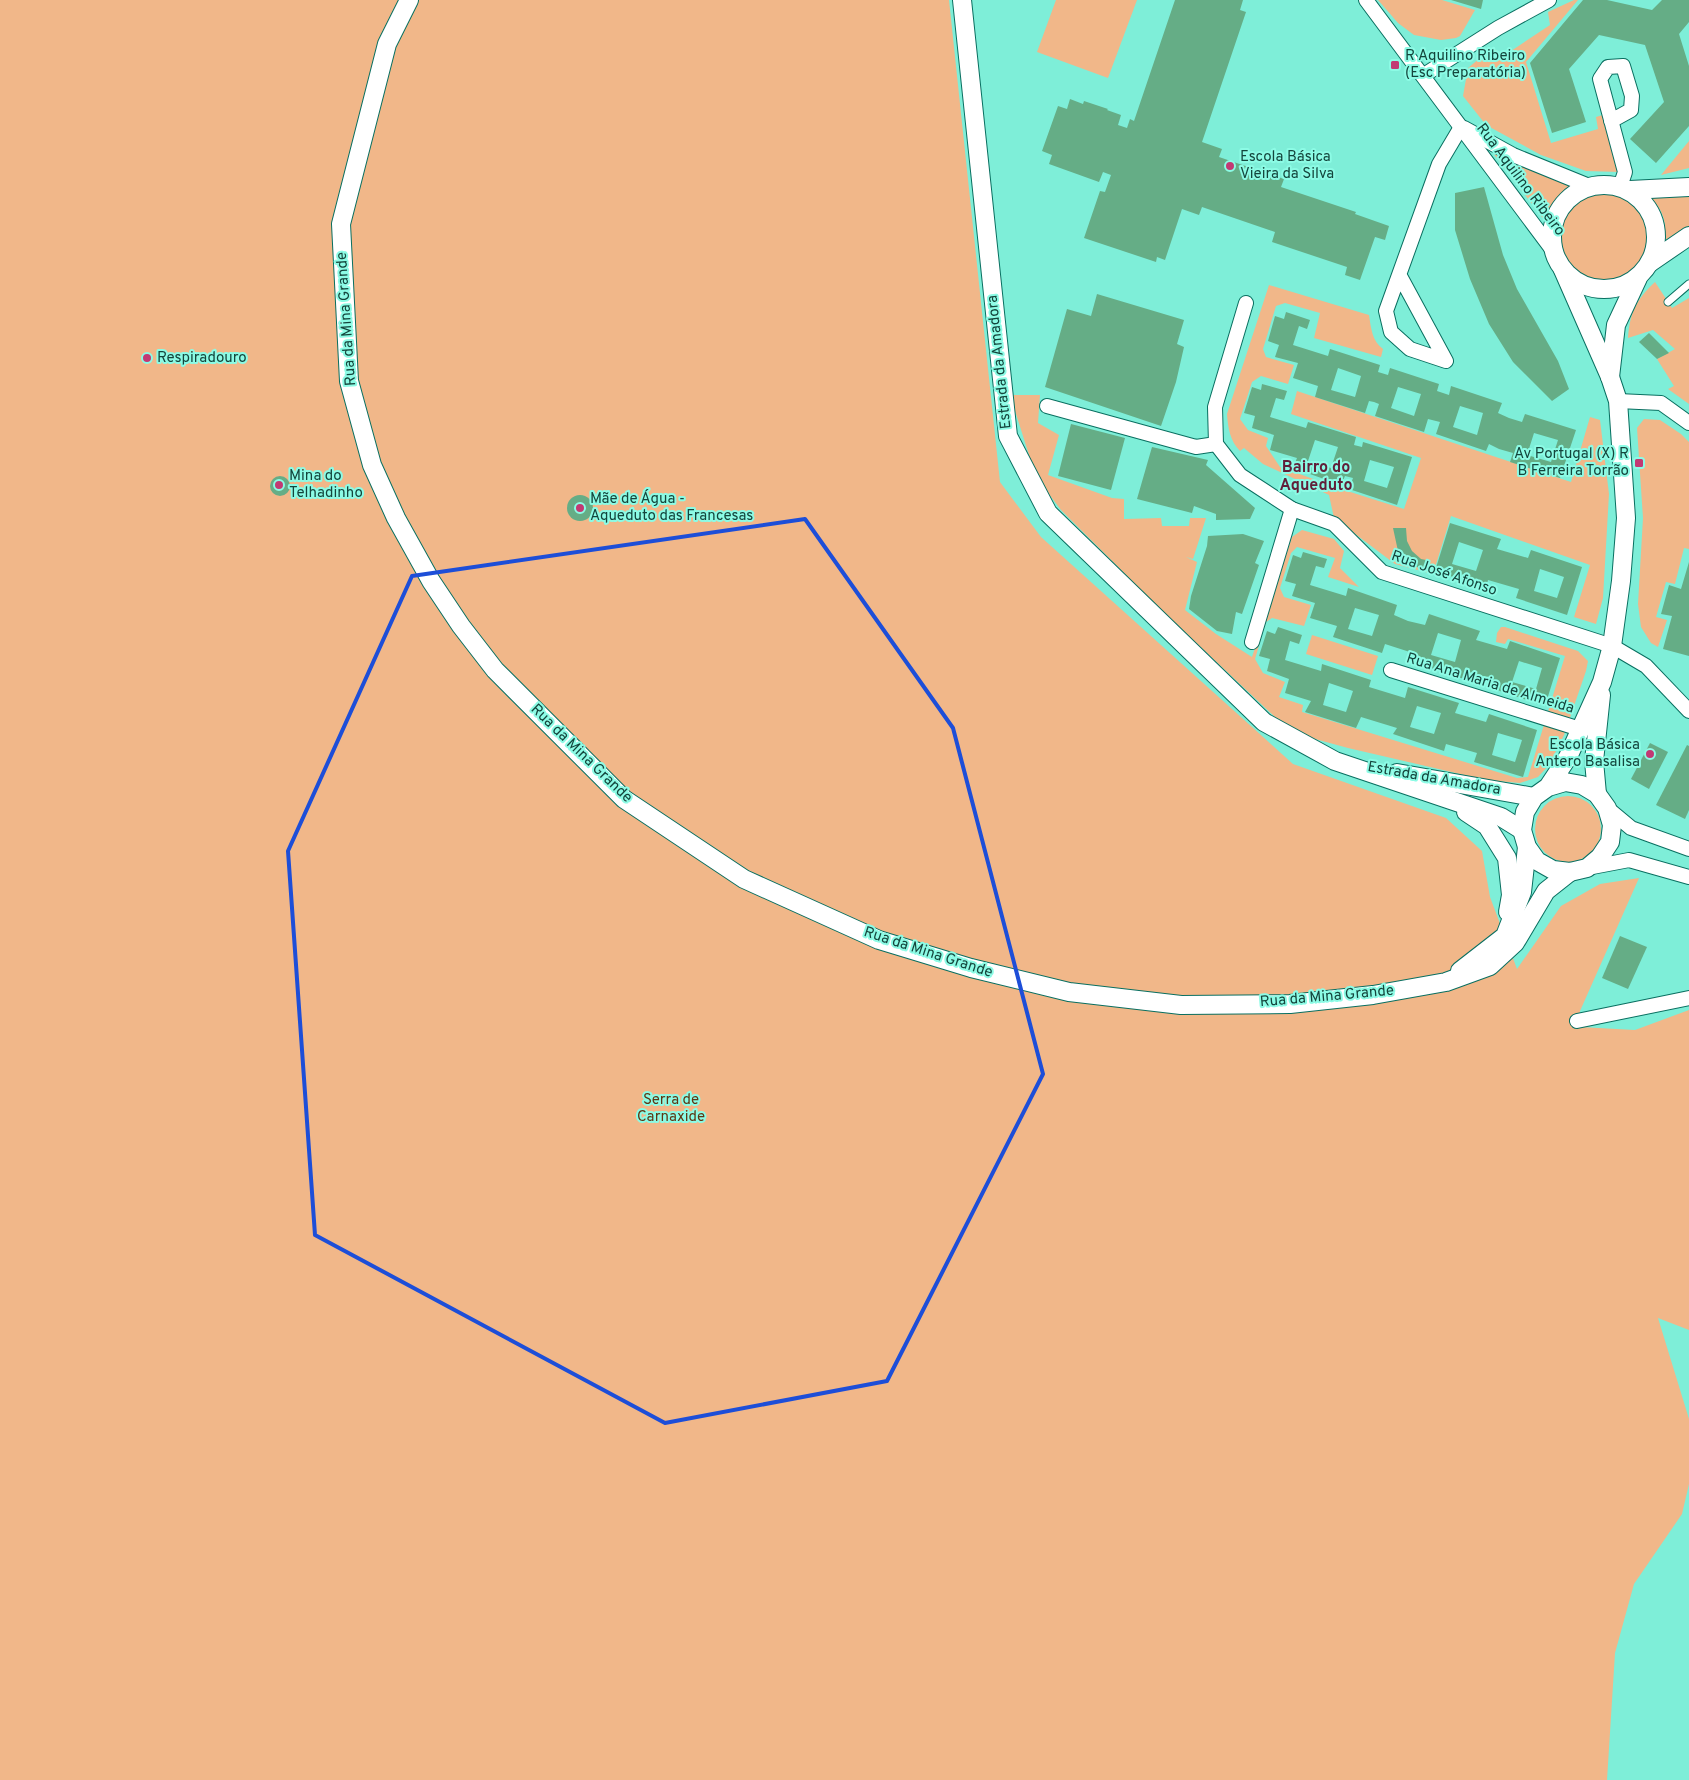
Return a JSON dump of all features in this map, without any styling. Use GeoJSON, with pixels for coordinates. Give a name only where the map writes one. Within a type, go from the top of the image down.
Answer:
{"type":"FeatureCollection","features":[{"type":"Feature","properties":{"kind":"street","name":"Rua da Mina Grande"},"geometry":{"type":"LineString","coordinates":[[409,0],[387,44],[341,224],[349,381],[372,465],[396,518],[431,581],[461,626],[495,670],[624,799],[744,879],[879,940],[970,968],[1069,992],[1181,1005],[1290,1004],[1373,995],[1446,982],[1490,966],[1515,943],[1546,891],[1578,870]]}},
{"type":"Feature","properties":{"kind":"street","name":"Estrada da Amadora"},"geometry":{"type":"LineString","coordinates":[[962,0],[1008,436],[1048,513],[1264,722],[1335,761],[1501,817],[1522,830]]}},
{"type":"Feature","properties":{"kind":"street","name":"Rua Aquilino Ribeiro"},"geometry":{"type":"LineString","coordinates":[[1366,0],[1554,252]]}},
{"type":"Feature","properties":{"kind":"street"},"geometry":{"type":"LineString","coordinates":[[1424,76],[1498,28],[1549,0]]}},
{"type":"Feature","properties":{"kind":"street"},"geometry":{"type":"LineString","coordinates":[[1611,121],[1625,172],[1625,188]]}},
{"type":"Feature","properties":{"kind":"street","name":"Rua Aquilino Ribeiro"},"geometry":{"type":"LineString","coordinates":[[1461,127],[1513,155],[1589,186]]}},
{"type":"Feature","properties":{"kind":"street"},"geometry":{"type":"LineString","coordinates":[[1400,276],[1446,361],[1410,349],[1391,332],[1386,311],[1400,276],[1438,164],[1461,127]]}},
{"type":"Feature","properties":{"kind":"street"},"geometry":{"type":"LineString","coordinates":[[1689,187],[1625,188],[1610,184],[1589,186],[1571,195],[1558,211],[1552,231],[1554,252],[1610,377],[1618,401],[1626,518],[1621,581],[1612,646],[1602,682],[1568,757],[1525,812],[1522,830],[1527,847],[1538,861],[1552,870],[1578,870],[1629,860],[1689,877]]}},
{"type":"Feature","properties":{"kind":"street"},"geometry":{"type":"LineString","coordinates":[[1625,188],[1646,203],[1655,222],[1657,242],[1651,262]]}},
{"type":"Feature","properties":{"kind":"street"},"geometry":{"type":"LineString","coordinates":[[1610,377],[1616,325],[1638,278],[1651,262],[1689,236]]}},
{"type":"Feature","properties":{"kind":"street"},"geometry":{"type":"LineString","coordinates":[[1563,270],[1579,284],[1599,290],[1620,288],[1638,278]]}},
{"type":"Feature","properties":{"kind":"street"},"geometry":{"type":"LineString","coordinates":[[1047,406],[1196,447],[1216,444],[1215,407],[1246,303]]}},
{"type":"Feature","properties":{"kind":"street"},"geometry":{"type":"LineString","coordinates":[[1618,401],[1661,403],[1689,423]]}},
{"type":"Feature","properties":{"kind":"street","name":"Rua José Afonso"},"geometry":{"type":"LineString","coordinates":[[1216,444],[1240,475],[1292,509],[1334,524],[1382,572],[1612,646],[1646,666],[1689,711]]}},
{"type":"Feature","properties":{"kind":"street"},"geometry":{"type":"LineString","coordinates":[[1252,642],[1292,509]]}},
{"type":"Feature","properties":{"kind":"street","name":"Rua Ana Maria de Almeida"},"geometry":{"type":"LineString","coordinates":[[1391,670],[1580,729]]}},
{"type":"Feature","properties":{"kind":"street"},"geometry":{"type":"LineString","coordinates":[[1578,870],[1600,857],[1610,842],[1612,825],[1602,801],[1594,761],[1602,682]]}},
{"type":"Feature","properties":{"kind":"street","name":"Estrada da Amadora"},"geometry":{"type":"LineString","coordinates":[[1335,761],[1541,792]]}},
{"type":"Feature","properties":{"kind":"street"},"geometry":{"type":"LineString","coordinates":[[1541,792],[1565,782],[1582,785],[1631,828],[1689,849]]}},
{"type":"Feature","properties":{"kind":"street"},"geometry":{"type":"LineString","coordinates":[[1450,800],[1487,826],[1507,858],[1511,895],[1505,936]]}},
{"type":"Feature","properties":{"kind":"street"},"geometry":{"type":"LineString","coordinates":[[1505,936],[1522,892],[1527,847]]}},
{"type":"Feature","properties":{"kind":"street","name":"Rua da Mina Grande"},"geometry":{"type":"LineString","coordinates":[[1446,982],[1505,936]]}},
{"type":"Feature","properties":{"kind":"street"},"geometry":{"type":"LineString","coordinates":[[1577,1021],[1689,998]]}},
{"type":"Feature","properties":{"kind":"lane"},"geometry":{"type":"LineString","coordinates":[[1668,302],[1689,284]]}},
{"type":"Feature","properties":{"kind":"highlighted area"},"geometry":{"type":"Polygon","coordinates":[[[805,519],[953,728],[1043,1074],[887,1381],[665,1423],[315,1235],[288,851],[412,576],[805,519]]]}},
{"type":"Feature","properties":{"kind":"green space","name":"Serra de Carnaxide"},"geometry":{"type":"Polygon","coordinates":[[[0,0],[949,0],[1000,482],[1041,537],[1293,764],[1446,818],[1482,851],[1490,897],[1517,969],[1561,906],[1600,884],[1639,878],[1580,1011],[1580,1027],[1635,1030],[1689,1010],[1689,1330],[1658,1318],[1689,1419],[1689,1484],[1682,1514],[1634,1584],[1615,1653],[1607,1780],[0,1780],[0,0]]]}},
{"type":"Feature","properties":{"kind":"green space"},"geometry":{"type":"Polygon","coordinates":[[[1056,0],[1137,0],[1108,78],[1037,52],[1056,0]]]}},
{"type":"Feature","properties":{"kind":"green space"},"geometry":{"type":"Polygon","coordinates":[[[1378,0],[1442,0],[1475,10],[1460,36],[1441,40],[1414,35],[1398,23],[1378,0]]]}},
{"type":"Feature","properties":{"kind":"green space"},"geometry":{"type":"Polygon","coordinates":[[[1578,0],[1526,62],[1551,143],[1598,129],[1596,117],[1606,114],[1620,172],[1586,171],[1541,155],[1486,125],[1463,96],[1468,68],[1492,48],[1505,55],[1550,25],[1548,12],[1578,0]]]}},
{"type":"Feature","properties":{"kind":"green space"},"geometry":{"type":"Polygon","coordinates":[[[1689,141],[1689,168],[1661,175],[1689,141]]]}},
{"type":"Feature","properties":{"kind":"green space"},"geometry":{"type":"Polygon","coordinates":[[[1490,149],[1572,186],[1555,201],[1545,221],[1490,149]]]}},
{"type":"Feature","properties":{"kind":"green space"},"geometry":{"type":"Polygon","coordinates":[[[1603,191],[1620,194],[1635,204],[1645,219],[1648,236],[1645,253],[1635,268],[1620,278],[1603,281],[1586,278],[1571,268],[1561,253],[1558,236],[1561,219],[1571,204],[1586,194],[1603,191]]]}},
{"type":"Feature","properties":{"kind":"green space"},"geometry":{"type":"Polygon","coordinates":[[[1689,193],[1689,226],[1665,240],[1663,217],[1651,198],[1689,193]]]}},
{"type":"Feature","properties":{"kind":"green space"},"geometry":{"type":"Polygon","coordinates":[[[1655,282],[1672,308],[1689,298],[1689,404],[1668,389],[1674,386],[1657,359],[1675,349],[1653,330],[1628,338],[1630,321],[1635,307],[1655,282]]]}},
{"type":"Feature","properties":{"kind":"green space"},"geometry":{"type":"Polygon","coordinates":[[[1269,285],[1369,315],[1374,338],[1383,349],[1381,357],[1314,338],[1320,313],[1285,303],[1276,306],[1263,349],[1266,357],[1294,365],[1288,384],[1261,376],[1252,382],[1240,419],[1248,430],[1268,438],[1266,446],[1280,467],[1404,509],[1421,458],[1291,414],[1297,391],[1571,482],[1590,417],[1600,420],[1609,494],[1603,598],[1596,624],[1574,617],[1590,565],[1451,516],[1433,574],[1395,564],[1334,518],[1329,495],[1263,464],[1244,448],[1240,451],[1230,434],[1227,414],[1269,285]]]}},
{"type":"Feature","properties":{"kind":"green space"},"geometry":{"type":"Polygon","coordinates":[[[1010,395],[1040,395],[1038,423],[1059,435],[1048,475],[1112,498],[1124,499],[1124,519],[1161,518],[1162,526],[1189,526],[1190,518],[1206,518],[1193,559],[1186,557],[1197,562],[1185,610],[1216,634],[1252,657],[1292,537],[1302,530],[1334,539],[1344,551],[1340,568],[1359,587],[1328,577],[1335,558],[1297,547],[1291,553],[1280,588],[1284,597],[1311,605],[1304,626],[1272,618],[1266,622],[1255,659],[1263,673],[1285,682],[1279,697],[1303,705],[1302,712],[1517,778],[1528,777],[1565,656],[1508,639],[1505,644],[1496,642],[1497,633],[1501,627],[1505,627],[1578,651],[1588,661],[1586,671],[1564,735],[1549,765],[1538,777],[1520,783],[1486,780],[1315,739],[1275,717],[1157,606],[1061,510],[1036,477],[1010,395]]]}},
{"type":"Feature","properties":{"kind":"green space"},"geometry":{"type":"Polygon","coordinates":[[[1644,419],[1660,420],[1681,434],[1689,442],[1689,549],[1684,548],[1675,584],[1666,582],[1656,617],[1667,620],[1658,647],[1651,643],[1641,627],[1638,604],[1643,518],[1637,428],[1644,419]]]}},
{"type":"Feature","properties":{"kind":"green space"},"geometry":{"type":"Polygon","coordinates":[[[1312,635],[1378,656],[1372,675],[1306,654],[1312,635]]]}},
{"type":"Feature","properties":{"kind":"green space"},"geometry":{"type":"Polygon","coordinates":[[[1568,796],[1581,799],[1591,806],[1598,816],[1601,829],[1598,842],[1591,852],[1581,859],[1568,862],[1555,859],[1545,852],[1538,842],[1535,829],[1538,816],[1545,806],[1555,799],[1568,796]]]}},
{"type":"Feature","properties":{"kind":"building"},"geometry":{"type":"Polygon","coordinates":[[[1175,0],[1243,0],[1240,10],[1246,12],[1202,142],[1222,149],[1219,157],[1284,179],[1281,187],[1356,212],[1355,214],[1389,226],[1385,240],[1375,237],[1360,280],[1345,275],[1347,267],[1272,242],[1275,232],[1202,207],[1199,215],[1182,209],[1165,260],[1157,257],[1156,262],[1084,238],[1100,191],[1105,192],[1111,175],[1103,172],[1099,182],[1049,164],[1052,155],[1042,151],[1058,106],[1067,109],[1070,99],[1083,104],[1084,101],[1121,115],[1118,125],[1127,128],[1130,119],[1134,121],[1175,0]]]}},
{"type":"Feature","properties":{"kind":"building"},"geometry":{"type":"Polygon","coordinates":[[[1451,0],[1483,0],[1481,9],[1451,0]]]}},
{"type":"Feature","properties":{"kind":"building"},"geometry":{"type":"Polygon","coordinates":[[[1583,0],[1607,0],[1652,10],[1662,0],[1689,0],[1689,22],[1679,34],[1689,66],[1689,126],[1656,163],[1630,139],[1664,102],[1645,45],[1599,35],[1569,69],[1586,122],[1552,133],[1530,63],[1583,0]]]}},
{"type":"Feature","properties":{"kind":"building"},"geometry":{"type":"Polygon","coordinates":[[[1484,187],[1503,255],[1517,289],[1558,361],[1569,389],[1552,401],[1513,362],[1489,324],[1470,279],[1455,230],[1455,193],[1484,187]]]}},
{"type":"Feature","properties":{"kind":"building"},"geometry":{"type":"Polygon","coordinates":[[[1097,294],[1184,320],[1177,344],[1184,347],[1176,382],[1161,426],[1045,387],[1067,309],[1091,316],[1097,294]]]}},
{"type":"Feature","properties":{"kind":"building"},"geometry":{"type":"Polygon","coordinates":[[[1286,312],[1310,320],[1307,329],[1299,326],[1293,345],[1328,356],[1330,349],[1380,365],[1378,372],[1388,375],[1390,368],[1439,384],[1437,391],[1449,395],[1451,386],[1502,403],[1498,413],[1522,422],[1525,414],[1576,430],[1560,478],[1510,462],[1513,453],[1489,444],[1486,451],[1436,434],[1440,422],[1428,419],[1424,432],[1375,416],[1379,404],[1374,402],[1369,401],[1365,413],[1315,397],[1318,386],[1293,378],[1298,363],[1275,357],[1279,345],[1268,341],[1275,316],[1284,319],[1286,312]],[[1338,368],[1331,390],[1355,397],[1361,376],[1338,368]],[[1398,387],[1391,408],[1414,416],[1421,394],[1398,387]],[[1460,406],[1453,427],[1477,435],[1483,413],[1460,406]],[[1534,433],[1527,455],[1551,462],[1558,440],[1534,433]]]}},
{"type":"Feature","properties":{"kind":"building"},"geometry":{"type":"Polygon","coordinates":[[[1649,333],[1669,353],[1657,359],[1639,342],[1649,333]]]}},
{"type":"Feature","properties":{"kind":"building","name":"Respiradouro"},"geometry":{"type":"Polygon","coordinates":[[[147,353],[152,358],[147,363],[142,358],[147,353]]]}},
{"type":"Feature","properties":{"kind":"building"},"geometry":{"type":"Polygon","coordinates":[[[1262,384],[1287,391],[1284,400],[1276,398],[1270,417],[1306,428],[1308,422],[1356,437],[1354,445],[1362,447],[1363,442],[1412,457],[1397,505],[1349,489],[1353,478],[1345,476],[1341,485],[1293,468],[1297,458],[1270,450],[1274,435],[1252,428],[1255,416],[1244,413],[1252,387],[1261,390],[1262,384]],[[1315,440],[1308,461],[1331,468],[1338,447],[1315,440]],[[1370,460],[1364,481],[1387,488],[1394,467],[1370,460]]]}},
{"type":"Feature","properties":{"kind":"building"},"geometry":{"type":"Polygon","coordinates":[[[1071,424],[1125,438],[1111,490],[1058,476],[1071,424]]]}},
{"type":"Feature","properties":{"kind":"building"},"geometry":{"type":"Polygon","coordinates":[[[1152,447],[1208,460],[1206,465],[1255,508],[1250,519],[1216,520],[1216,514],[1194,506],[1192,513],[1137,499],[1152,447]]]}},
{"type":"Feature","properties":{"kind":"building","name":"Mina do Telhadinho"},"geometry":{"type":"Polygon","coordinates":[[[280,476],[287,479],[290,486],[287,493],[280,496],[273,493],[270,486],[273,479],[280,476]]]}},
{"type":"Feature","properties":{"kind":"building","name":"Mãe de Água - Aqueduto das Francesas"},"geometry":{"type":"Polygon","coordinates":[[[580,495],[589,499],[593,508],[589,517],[580,521],[571,517],[567,508],[571,499],[580,495]]]}},
{"type":"Feature","properties":{"kind":"building"},"geometry":{"type":"Polygon","coordinates":[[[1450,523],[1501,539],[1497,549],[1528,558],[1531,550],[1582,567],[1567,615],[1516,598],[1519,589],[1488,580],[1486,588],[1435,571],[1450,523]],[[1459,542],[1452,564],[1476,571],[1483,550],[1459,542]],[[1540,569],[1534,591],[1557,598],[1564,577],[1540,569]]]}},
{"type":"Feature","properties":{"kind":"building"},"geometry":{"type":"Polygon","coordinates":[[[1393,528],[1406,528],[1407,541],[1412,551],[1421,559],[1426,560],[1423,569],[1414,566],[1404,559],[1398,551],[1393,528]]]}},
{"type":"Feature","properties":{"kind":"building"},"geometry":{"type":"Polygon","coordinates":[[[1243,534],[1264,541],[1255,563],[1259,565],[1242,614],[1236,612],[1232,634],[1217,631],[1189,609],[1191,596],[1207,546],[1208,536],[1243,534]]]}},
{"type":"Feature","properties":{"kind":"building"},"geometry":{"type":"Polygon","coordinates":[[[1303,552],[1327,559],[1324,568],[1316,566],[1310,585],[1346,596],[1348,588],[1397,605],[1394,615],[1408,621],[1425,625],[1429,614],[1480,631],[1476,640],[1507,649],[1510,641],[1560,658],[1545,706],[1494,689],[1497,681],[1466,671],[1464,679],[1413,662],[1416,654],[1385,644],[1382,653],[1333,637],[1337,626],[1310,618],[1315,603],[1292,596],[1296,584],[1285,581],[1293,555],[1301,558],[1303,552]],[[1355,608],[1348,629],[1372,636],[1379,615],[1355,608]],[[1438,633],[1431,655],[1455,662],[1461,640],[1438,633]],[[1519,661],[1512,682],[1536,689],[1542,668],[1519,661]]]}},
{"type":"Feature","properties":{"kind":"building"},"geometry":{"type":"Polygon","coordinates":[[[1689,562],[1689,656],[1663,649],[1672,616],[1661,614],[1669,585],[1681,589],[1689,562]]]}},
{"type":"Feature","properties":{"kind":"building"},"geometry":{"type":"Polygon","coordinates":[[[1278,627],[1302,635],[1299,644],[1290,641],[1285,660],[1321,671],[1322,664],[1371,680],[1369,687],[1405,698],[1408,687],[1459,703],[1455,713],[1486,722],[1489,714],[1537,730],[1523,777],[1474,762],[1477,753],[1446,744],[1444,751],[1393,734],[1397,728],[1361,717],[1356,728],[1305,712],[1311,701],[1285,693],[1289,679],[1267,671],[1270,659],[1259,656],[1267,631],[1275,634],[1278,627]],[[1329,683],[1323,705],[1346,712],[1353,691],[1329,683]],[[1417,706],[1410,727],[1434,734],[1441,713],[1417,706]],[[1498,733],[1492,755],[1515,762],[1522,740],[1498,733]]]}},
{"type":"Feature","properties":{"kind":"building"},"geometry":{"type":"Polygon","coordinates":[[[1650,743],[1668,752],[1649,789],[1631,779],[1650,743]]]}},
{"type":"Feature","properties":{"kind":"building"},"geometry":{"type":"Polygon","coordinates":[[[1687,745],[1689,746],[1689,810],[1685,819],[1656,805],[1687,745]]]}},
{"type":"Feature","properties":{"kind":"building"},"geometry":{"type":"Polygon","coordinates":[[[1620,936],[1647,947],[1628,989],[1602,978],[1620,936]]]}},
{"type":"Feature","properties":{"kind":"place","name":"R Aquilino Ribeiro (Esc Preparatória)"},"geometry":{"type":"Point","coordinates":[1395,65]}},
{"type":"Feature","properties":{"kind":"place","name":"Escola Básica Vieira da Silva"},"geometry":{"type":"Point","coordinates":[1230,166]}},
{"type":"Feature","properties":{"kind":"place","name":"Respiradouro"},"geometry":{"type":"Point","coordinates":[147,358]}},
{"type":"Feature","properties":{"kind":"place","name":"Av Portugal (X) R B Ferreira Torrão"},"geometry":{"type":"Point","coordinates":[1639,463]}},
{"type":"Feature","properties":{"kind":"place","name":"Mina do Telhadinho"},"geometry":{"type":"Point","coordinates":[279,485]}},
{"type":"Feature","properties":{"kind":"place","name":"Mãe de Água - Aqueduto das Francesas"},"geometry":{"type":"Point","coordinates":[580,508]}},
{"type":"Feature","properties":{"kind":"place","name":"Escola Básica Antero Basalisa"},"geometry":{"type":"Point","coordinates":[1650,754]}},
{"type":"Feature","properties":{"kind":"district","name":"Bairro do Aqueduto"},"geometry":{"type":"Point","coordinates":[1316,477]}}]}
